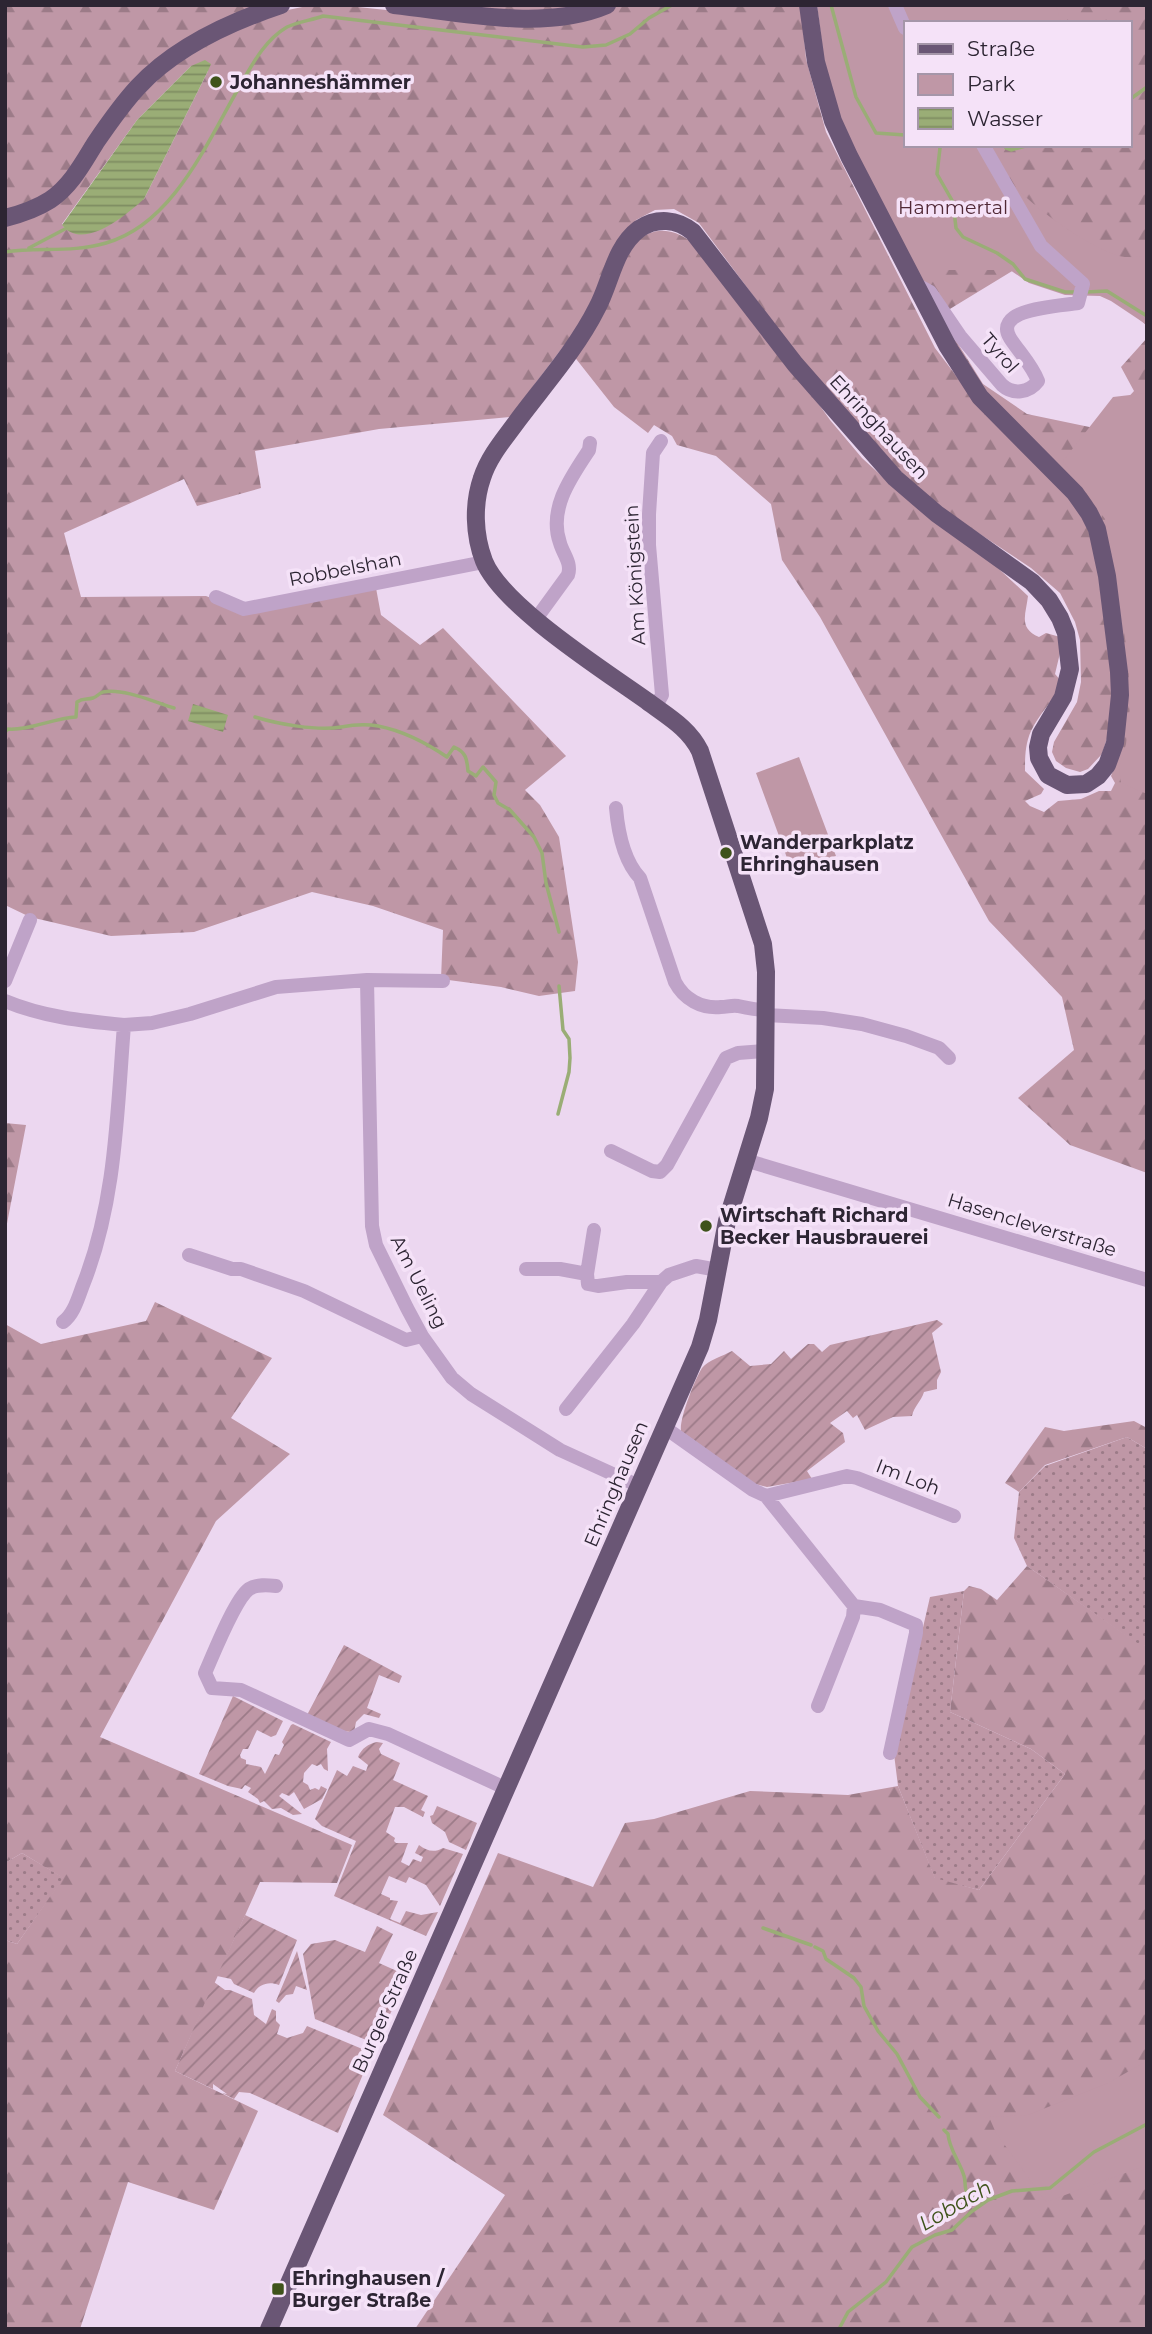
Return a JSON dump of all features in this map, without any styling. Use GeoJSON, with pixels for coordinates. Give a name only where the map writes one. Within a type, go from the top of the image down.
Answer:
{"type":"FeatureCollection","features":[{"type":"Feature","properties":{"kind":"main road"},"geometry":{"type":"LineString","coordinates":[[5,218],[34,209],[62,191],[120,108],[157,69],[193,44],[281,5]]}},
{"type":"Feature","properties":{"kind":"main road"},"geometry":{"type":"LineString","coordinates":[[394,5],[528,18],[574,16],[607,5]]}},
{"type":"Feature","properties":{"kind":"main road","name":"Ehringhausen"},"geometry":{"type":"LineString","coordinates":[[541,1711],[704,1335],[727,1221],[765,1089],[766,972],[762,937],[697,744],[687,732],[536,619],[501,588],[484,562],[478,539],[476,508],[482,478],[494,453],[598,307],[625,245],[638,230],[663,220],[677,223],[697,236],[795,364],[895,478],[937,514],[1032,582],[1049,600],[1069,642],[1070,669],[1063,697],[1041,734],[1038,747],[1039,758],[1048,775],[1062,783],[1077,785],[1092,780],[1101,774],[1110,759],[1117,733],[1120,708],[1119,672],[1104,553],[1097,529],[1075,494],[999,417],[969,381],[948,347],[833,121],[816,62],[808,5]]}},
{"type":"Feature","properties":{"kind":"main road","name":"Burger Straße"},"geometry":{"type":"LineString","coordinates":[[269,2329],[541,1711]]}},
{"type":"Feature","properties":{"kind":"street"},"geometry":{"type":"LineString","coordinates":[[895,5],[904,26]]}},
{"type":"Feature","properties":{"kind":"street","name":"Tyrol"},"geometry":{"type":"LineString","coordinates":[[917,285],[930,292],[960,336],[1008,391],[1015,393],[1034,386],[1038,381],[1035,373],[1008,335],[1006,327],[1010,319],[1038,308],[1078,303],[1083,284],[1041,246],[984,147]]}},
{"type":"Feature","properties":{"kind":"street","name":"Am Königstein"},"geometry":{"type":"LineString","coordinates":[[655,707],[662,695],[649,545],[649,514],[653,453],[661,441]]}},
{"type":"Feature","properties":{"kind":"street"},"geometry":{"type":"LineString","coordinates":[[536,619],[568,575],[570,568],[558,538],[556,517],[566,489],[589,450],[590,443]]}},
{"type":"Feature","properties":{"kind":"street","name":"Robbelshan"},"geometry":{"type":"LineString","coordinates":[[216,597],[244,609],[484,562]]}},
{"type":"Feature","properties":{"kind":"street"},"geometry":{"type":"LineString","coordinates":[[616,808],[617,825],[632,870],[640,878],[675,982],[685,996],[707,1007],[739,1006],[765,1013],[842,1020],[872,1026],[939,1048],[949,1058]]}},
{"type":"Feature","properties":{"kind":"street"},"geometry":{"type":"LineString","coordinates":[[5,981],[30,920]]}},
{"type":"Feature","properties":{"kind":"street"},"geometry":{"type":"LineString","coordinates":[[5,1001],[72,1020],[124,1025],[152,1023],[190,1014],[276,987],[366,980],[443,981]]}},
{"type":"Feature","properties":{"kind":"street","name":"Am Ueling"},"geometry":{"type":"LineString","coordinates":[[366,980],[372,1226],[376,1245],[422,1336],[452,1378],[471,1394],[560,1450],[639,1486]]}},
{"type":"Feature","properties":{"kind":"street"},"geometry":{"type":"LineString","coordinates":[[63,1322],[73,1311],[93,1259],[107,1203],[124,1025]]}},
{"type":"Feature","properties":{"kind":"street"},"geometry":{"type":"LineString","coordinates":[[611,1151],[652,1171],[660,1172],[726,1058],[765,1051]]}},
{"type":"Feature","properties":{"kind":"street","name":"Hasencleverstraße"},"geometry":{"type":"LineString","coordinates":[[745,1160],[1147,1280]]}},
{"type":"Feature","properties":{"kind":"street"},"geometry":{"type":"LineString","coordinates":[[594,1230],[588,1284],[598,1286],[626,1282],[661,1282]]}},
{"type":"Feature","properties":{"kind":"street"},"geometry":{"type":"LineString","coordinates":[[189,1255],[232,1269],[241,1269],[304,1291],[406,1340],[422,1336]]}},
{"type":"Feature","properties":{"kind":"street"},"geometry":{"type":"LineString","coordinates":[[566,1409],[633,1324],[661,1282],[669,1275],[696,1266],[718,1270]]}},
{"type":"Feature","properties":{"kind":"street"},"geometry":{"type":"LineString","coordinates":[[526,1269],[560,1269],[587,1274]]}},
{"type":"Feature","properties":{"kind":"street"},"geometry":{"type":"LineString","coordinates":[[664,1427],[753,1490],[766,1496],[854,1606],[853,1618],[818,1706]]}},
{"type":"Feature","properties":{"kind":"street","name":"Im Loh"},"geometry":{"type":"LineString","coordinates":[[766,1496],[847,1476],[954,1516]]}},
{"type":"Feature","properties":{"kind":"street"},"geometry":{"type":"LineString","coordinates":[[276,1586],[252,1587],[240,1600],[205,1673],[212,1688],[241,1690],[349,1740],[369,1729],[388,1734],[505,1788]]}},
{"type":"Feature","properties":{"kind":"street"},"geometry":{"type":"LineString","coordinates":[[854,1606],[880,1609],[916,1625],[890,1753]]}},
{"type":"Feature","properties":{"kind":"green space"},"geometry":{"type":"Polygon","coordinates":[[[5,5],[267,5],[198,36],[47,196],[5,213],[5,5]]]}},
{"type":"Feature","properties":{"kind":"green space"},"geometry":{"type":"Polygon","coordinates":[[[312,5],[358,7],[509,23],[608,11],[618,5],[801,5],[806,59],[826,132],[935,348],[980,407],[1076,505],[1096,546],[1112,681],[1110,729],[1102,754],[1088,769],[1080,772],[1066,768],[1056,761],[1052,752],[1054,742],[1077,702],[1081,682],[1080,640],[1075,622],[1060,593],[1031,568],[924,497],[813,376],[699,223],[674,209],[655,210],[636,220],[581,323],[510,417],[379,429],[255,451],[261,488],[197,506],[184,479],[64,533],[81,597],[206,596],[245,611],[376,588],[381,615],[420,645],[443,628],[566,756],[525,790],[540,805],[559,837],[578,962],[575,991],[539,996],[501,987],[441,979],[443,930],[373,906],[312,892],[194,932],[111,936],[30,917],[5,905],[5,225],[30,218],[165,69],[207,44],[278,12],[312,5]],[[191,66],[137,120],[62,224],[65,229],[144,199],[208,71],[191,66]]]}},
{"type":"Feature","properties":{"kind":"green space"},"geometry":{"type":"Polygon","coordinates":[[[437,5],[594,5],[541,13],[437,5]]]}},
{"type":"Feature","properties":{"kind":"green space"},"geometry":{"type":"Polygon","coordinates":[[[817,5],[1147,5],[1147,326],[1087,273],[1040,254],[940,315],[983,384],[1027,414],[1099,429],[1134,391],[1121,367],[1147,338],[1147,1173],[1070,1145],[1018,1098],[1074,1050],[1062,997],[989,921],[820,617],[782,560],[771,504],[716,456],[677,445],[672,436],[654,425],[648,433],[614,407],[573,355],[636,241],[650,233],[663,231],[690,241],[862,458],[909,501],[984,555],[1028,596],[1025,620],[1032,633],[1039,637],[1046,633],[1060,637],[1060,653],[1055,674],[1062,682],[1031,731],[1026,751],[1025,771],[1044,789],[1041,794],[1025,801],[1044,812],[1058,801],[1081,799],[1099,791],[1111,791],[1115,783],[1111,776],[1121,750],[1106,538],[967,369],[915,270],[817,5]]]}},
{"type":"Feature","properties":{"kind":"green space","name":"Hammertal"},"geometry":{"type":"Polygon","coordinates":[[[817,5],[1056,5],[1060,21],[904,21],[904,147],[989,147],[1015,186],[1064,227],[1107,252],[1129,257],[1147,256],[1147,325],[1100,296],[1065,295],[1029,283],[1010,270],[915,270],[848,140],[826,76],[817,5]]]}},
{"type":"Feature","properties":{"kind":"green space"},"geometry":{"type":"Polygon","coordinates":[[[1147,393],[1147,794],[1121,783],[1119,768],[1126,744],[1130,706],[1128,657],[1105,519],[1063,461],[1113,397],[1147,393]]]}},
{"type":"Feature","properties":{"kind":"green space"},"geometry":{"type":"Polygon","coordinates":[[[799,757],[836,856],[794,877],[756,773],[799,757]]]}},
{"type":"Feature","properties":{"kind":"green space"},"geometry":{"type":"Polygon","coordinates":[[[5,1123],[26,1125],[5,1234],[5,1123]]]}},
{"type":"Feature","properties":{"kind":"green space"},"geometry":{"type":"Polygon","coordinates":[[[155,1302],[272,1358],[231,1418],[290,1454],[216,1521],[100,1737],[352,1845],[337,1883],[260,1882],[175,2071],[258,2111],[214,2210],[128,2182],[80,2329],[5,2329],[5,1940],[17,1944],[63,1878],[22,1853],[5,1863],[5,1324],[41,1344],[146,1321],[155,1302]]]}},
{"type":"Feature","properties":{"kind":"green space"},"geometry":{"type":"Polygon","coordinates":[[[937,1320],[943,1324],[932,1333],[941,1372],[937,1389],[924,1392],[912,1416],[893,1417],[865,1430],[857,1415],[853,1418],[847,1411],[830,1423],[843,1433],[845,1442],[807,1471],[812,1479],[767,1487],[755,1484],[681,1431],[685,1409],[702,1368],[732,1351],[750,1366],[771,1364],[784,1351],[791,1359],[808,1344],[814,1344],[822,1352],[830,1345],[937,1320]]]}},
{"type":"Feature","properties":{"kind":"green space"},"geometry":{"type":"Polygon","coordinates":[[[1134,1421],[1147,1428],[1147,1449],[1127,1437],[1045,1465],[1019,1492],[1005,1483],[1045,1427],[1064,1431],[1134,1421]]]}},
{"type":"Feature","properties":{"kind":"green space"},"geometry":{"type":"Polygon","coordinates":[[[1127,1437],[1147,1449],[1147,1643],[1143,1648],[1027,1566],[1014,1538],[1019,1492],[1045,1466],[1127,1437]]]}},
{"type":"Feature","properties":{"kind":"green space"},"geometry":{"type":"Polygon","coordinates":[[[1027,1566],[1143,1647],[1147,1643],[1147,2329],[415,2329],[505,2195],[383,2115],[498,1853],[593,1887],[625,1823],[654,1819],[750,1791],[848,1795],[898,1786],[935,1878],[979,1890],[1065,1774],[1031,1749],[950,1712],[964,1591],[969,1586],[981,1589],[997,1600],[1027,1566]]]}},
{"type":"Feature","properties":{"kind":"green space"},"geometry":{"type":"Polygon","coordinates":[[[964,1591],[950,1712],[1031,1749],[1065,1774],[979,1890],[935,1879],[898,1786],[894,1754],[930,1597],[964,1591]]]}},
{"type":"Feature","properties":{"kind":"green space"},"geometry":{"type":"Polygon","coordinates":[[[344,1645],[402,1676],[399,1683],[379,1675],[367,1708],[381,1714],[379,1718],[364,1714],[356,1722],[354,1732],[336,1729],[307,1715],[344,1645]]]}},
{"type":"Feature","properties":{"kind":"green space"},"geometry":{"type":"Polygon","coordinates":[[[233,1696],[283,1721],[276,1735],[271,1737],[257,1730],[248,1749],[243,1749],[240,1755],[246,1760],[246,1764],[261,1767],[265,1774],[275,1754],[279,1755],[284,1745],[282,1742],[293,1724],[331,1742],[327,1749],[328,1771],[321,1764],[312,1764],[304,1773],[303,1782],[310,1790],[319,1790],[321,1786],[327,1789],[322,1799],[304,1809],[294,1792],[289,1796],[282,1793],[279,1796],[302,1814],[293,1815],[281,1808],[272,1809],[264,1801],[260,1803],[248,1792],[251,1788],[245,1785],[242,1789],[228,1786],[199,1774],[233,1696]]]}},
{"type":"Feature","properties":{"kind":"green space"},"geometry":{"type":"Polygon","coordinates":[[[377,1742],[383,1743],[379,1749],[381,1754],[400,1763],[393,1780],[428,1796],[421,1810],[425,1812],[423,1817],[404,1807],[395,1807],[386,1832],[395,1838],[396,1843],[408,1843],[401,1862],[409,1866],[413,1859],[421,1862],[423,1857],[415,1853],[419,1845],[431,1851],[443,1848],[463,1854],[440,1906],[426,1885],[409,1877],[406,1883],[389,1876],[381,1894],[390,1900],[398,1901],[390,1919],[400,1923],[406,1911],[421,1915],[438,1912],[426,1936],[334,1896],[356,1841],[322,1826],[315,1819],[337,1770],[347,1776],[353,1766],[366,1771],[368,1765],[358,1757],[366,1747],[377,1742]]]}},
{"type":"Feature","properties":{"kind":"green space"},"geometry":{"type":"Polygon","coordinates":[[[437,1806],[477,1823],[466,1850],[449,1842],[445,1832],[432,1823],[430,1816],[437,1806]]]}},
{"type":"Feature","properties":{"kind":"green space"},"geometry":{"type":"Polygon","coordinates":[[[22,1853],[64,1878],[17,1944],[5,1940],[5,1863],[22,1853]]]}},
{"type":"Feature","properties":{"kind":"green space"},"geometry":{"type":"Polygon","coordinates":[[[245,1915],[297,1940],[279,1985],[265,1984],[254,1993],[234,1984],[231,1979],[217,1976],[245,1915]]]}},
{"type":"Feature","properties":{"kind":"green space"},"geometry":{"type":"Polygon","coordinates":[[[377,1926],[393,1934],[379,1963],[408,1976],[376,2044],[315,2019],[303,1954],[311,1944],[335,1940],[365,1952],[377,1926]]]}},
{"type":"Feature","properties":{"kind":"green space"},"geometry":{"type":"Polygon","coordinates":[[[297,1951],[307,1990],[296,1986],[293,1994],[286,1995],[279,2003],[276,2001],[297,1951]]]}},
{"type":"Feature","properties":{"kind":"green space"},"geometry":{"type":"Polygon","coordinates":[[[214,1982],[225,1990],[252,1999],[254,2015],[266,2024],[272,2009],[276,2011],[276,2021],[280,2025],[277,2034],[287,2038],[303,2033],[307,2026],[372,2053],[338,2133],[250,2093],[239,2092],[234,2099],[213,2084],[213,2089],[175,2071],[214,1982]]]}},
{"type":"Feature","properties":{"kind":"green space"},"geometry":{"type":"Polygon","coordinates":[[[1147,2061],[1147,2165],[1046,2202],[996,2133],[989,2117],[1028,2115],[1108,2083],[1147,2061]]]}},
{"type":"Feature","properties":{"kind":"water"},"geometry":{"type":"Polygon","coordinates":[[[205,60],[211,64],[208,71],[144,199],[127,214],[92,233],[81,235],[62,225],[137,120],[191,66],[205,60]]]}},
{"type":"Feature","properties":{"kind":"water"},"geometry":{"type":"Polygon","coordinates":[[[193,704],[228,715],[223,732],[188,721],[193,704]]]}},
{"type":"Feature","properties":{"kind":"waterway"},"geometry":{"type":"LineString","coordinates":[[5,252],[94,246],[130,233],[151,218],[187,177],[260,52],[272,38],[291,25],[323,16],[583,47],[606,45],[630,34],[649,18],[672,5]]}},
{"type":"Feature","properties":{"kind":"waterway","name":"Lobach"},"geometry":{"type":"LineString","coordinates":[[831,5],[856,97],[876,133],[904,135]]}},
{"type":"Feature","properties":{"kind":"waterway"},"geometry":{"type":"LineString","coordinates":[[1131,99],[1147,87]]}},
{"type":"Feature","properties":{"kind":"waterway","name":"Lobach"},"geometry":{"type":"LineString","coordinates":[[939,147],[937,174],[953,202],[956,228],[963,237],[997,253],[1013,264],[1025,279],[1065,292],[1075,292]]}},
{"type":"Feature","properties":{"kind":"waterway"},"geometry":{"type":"LineString","coordinates":[[1006,148],[1011,150],[1022,147]]}},
{"type":"Feature","properties":{"kind":"waterway"},"geometry":{"type":"LineString","coordinates":[[29,248],[65,229]]}},
{"type":"Feature","properties":{"kind":"waterway","name":"Lobach"},"geometry":{"type":"LineString","coordinates":[[1086,292],[1107,291],[1147,316]]}},
{"type":"Feature","properties":{"kind":"waterway"},"geometry":{"type":"LineString","coordinates":[[5,732],[8,729],[76,717],[77,702],[103,692],[129,694],[174,708]]}},
{"type":"Feature","properties":{"kind":"waterway"},"geometry":{"type":"LineString","coordinates":[[255,717],[309,727],[378,726],[414,738],[447,757],[454,747],[461,751],[465,756],[468,771],[476,776],[483,767],[496,782],[494,795],[498,803],[510,810],[534,837],[542,853],[546,883],[559,932]]}},
{"type":"Feature","properties":{"kind":"waterway"},"geometry":{"type":"LineString","coordinates":[[558,1114],[570,1058],[569,1039],[563,1030],[559,986]]}},
{"type":"Feature","properties":{"kind":"waterway"},"geometry":{"type":"LineString","coordinates":[[763,1928],[811,1945]]}},
{"type":"Feature","properties":{"kind":"waterway"},"geometry":{"type":"LineString","coordinates":[[815,1947],[823,1951],[826,1959],[854,1978],[861,1987],[864,2006],[878,2031],[897,2054],[920,2097],[939,2117]]}},
{"type":"Feature","properties":{"kind":"waterway","name":"Lobach"},"geometry":{"type":"LineString","coordinates":[[839,2329],[848,2312],[886,2282],[912,2247],[952,2230],[988,2200],[1012,2191],[1050,2188],[1094,2152],[1147,2124]]}},
{"type":"Feature","properties":{"kind":"waterway"},"geometry":{"type":"LineString","coordinates":[[944,2130],[965,2178],[967,2193],[988,2200]]}},
{"type":"Feature","properties":{"kind":"place","name":"Johanneshämmer"},"geometry":{"type":"Point","coordinates":[216,82]}},
{"type":"Feature","properties":{"kind":"place","name":"Wanderparkplatz Ehringhausen"},"geometry":{"type":"Point","coordinates":[726,853]}},
{"type":"Feature","properties":{"kind":"place","name":"Wirtschaft Richard Becker Hausbrauerei"},"geometry":{"type":"Point","coordinates":[706,1226]}},
{"type":"Feature","properties":{"kind":"place","name":"Ehringhausen / Burger Straße"},"geometry":{"type":"Point","coordinates":[278,2289]}}]}
